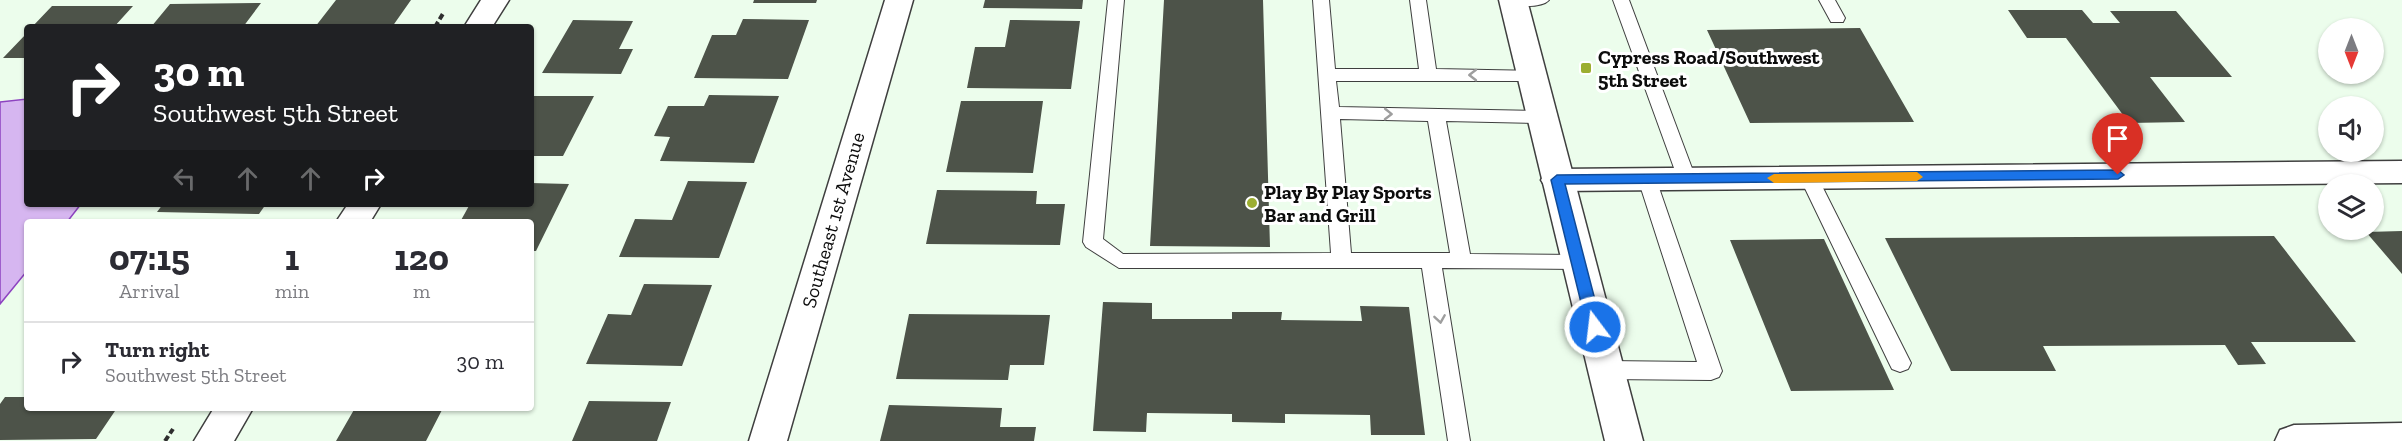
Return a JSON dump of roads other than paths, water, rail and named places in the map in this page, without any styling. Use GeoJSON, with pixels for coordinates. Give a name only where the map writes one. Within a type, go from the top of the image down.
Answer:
{"type":"FeatureCollection","features":[{"type":"Feature","properties":{"kind":"street"},"geometry":{"type":"LineString","coordinates":[[480,24],[495,0]]}},
{"type":"Feature","properties":{"kind":"street","name":"Southeast 1st Avenue"},"geometry":{"type":"LineString","coordinates":[[768,441],[899,0]]}},
{"type":"Feature","properties":{"kind":"street"},"geometry":{"type":"LineString","coordinates":[[1513,0],[1624,441]]}},
{"type":"Feature","properties":{"kind":"street"},"geometry":{"type":"LineString","coordinates":[[1557,180],[2402,172]]}},
{"type":"Feature","properties":{"kind":"street"},"geometry":{"type":"LineString","coordinates":[[213,441],[232,411]]}},
{"type":"Feature","properties":{"kind":"street"},"geometry":{"type":"LineString","coordinates":[[2294,441],[2402,439]]}},
{"type":"Feature","properties":{"kind":"lane"},"geometry":{"type":"LineString","coordinates":[[1116,0],[1093,242],[1119,261],[1578,262]]}},
{"type":"Feature","properties":{"kind":"lane"},"geometry":{"type":"LineString","coordinates":[[1321,0],[1342,260]]}},
{"type":"Feature","properties":{"kind":"lane"},"geometry":{"type":"LineString","coordinates":[[1418,0],[1428,75]]}},
{"type":"Feature","properties":{"kind":"lane"},"geometry":{"type":"LineString","coordinates":[[1513,0],[1541,0]]}},
{"type":"Feature","properties":{"kind":"lane"},"geometry":{"type":"LineString","coordinates":[[1621,0],[1687,179]]}},
{"type":"Feature","properties":{"kind":"lane"},"geometry":{"type":"LineString","coordinates":[[1827,0],[1837,18]]}},
{"type":"Feature","properties":{"kind":"lane"},"geometry":{"type":"LineString","coordinates":[[1326,75],[1531,75]]}},
{"type":"Feature","properties":{"kind":"lane"},"geometry":{"type":"LineString","coordinates":[[1330,113],[1542,117]]}},
{"type":"Feature","properties":{"kind":"lane"},"geometry":{"type":"LineString","coordinates":[[1436,115],[1461,261]]}},
{"type":"Feature","properties":{"kind":"lane"},"geometry":{"type":"LineString","coordinates":[[1809,178],[1900,363]]}},
{"type":"Feature","properties":{"kind":"lane"},"geometry":{"type":"LineString","coordinates":[[1606,370],[1711,371],[1647,179]]}},
{"type":"Feature","properties":{"kind":"lane"},"geometry":{"type":"LineString","coordinates":[[1431,261],[1459,441]]}},
{"type":"Feature","properties":{"kind":"place","name":"Cypress Road/Southwest 5th Street"},"geometry":{"type":"Point","coordinates":[1586,68]}},
{"type":"Feature","properties":{"kind":"place","name":"Play By Play Sports Bar and Grill"},"geometry":{"type":"Point","coordinates":[1252,203]}}]}
